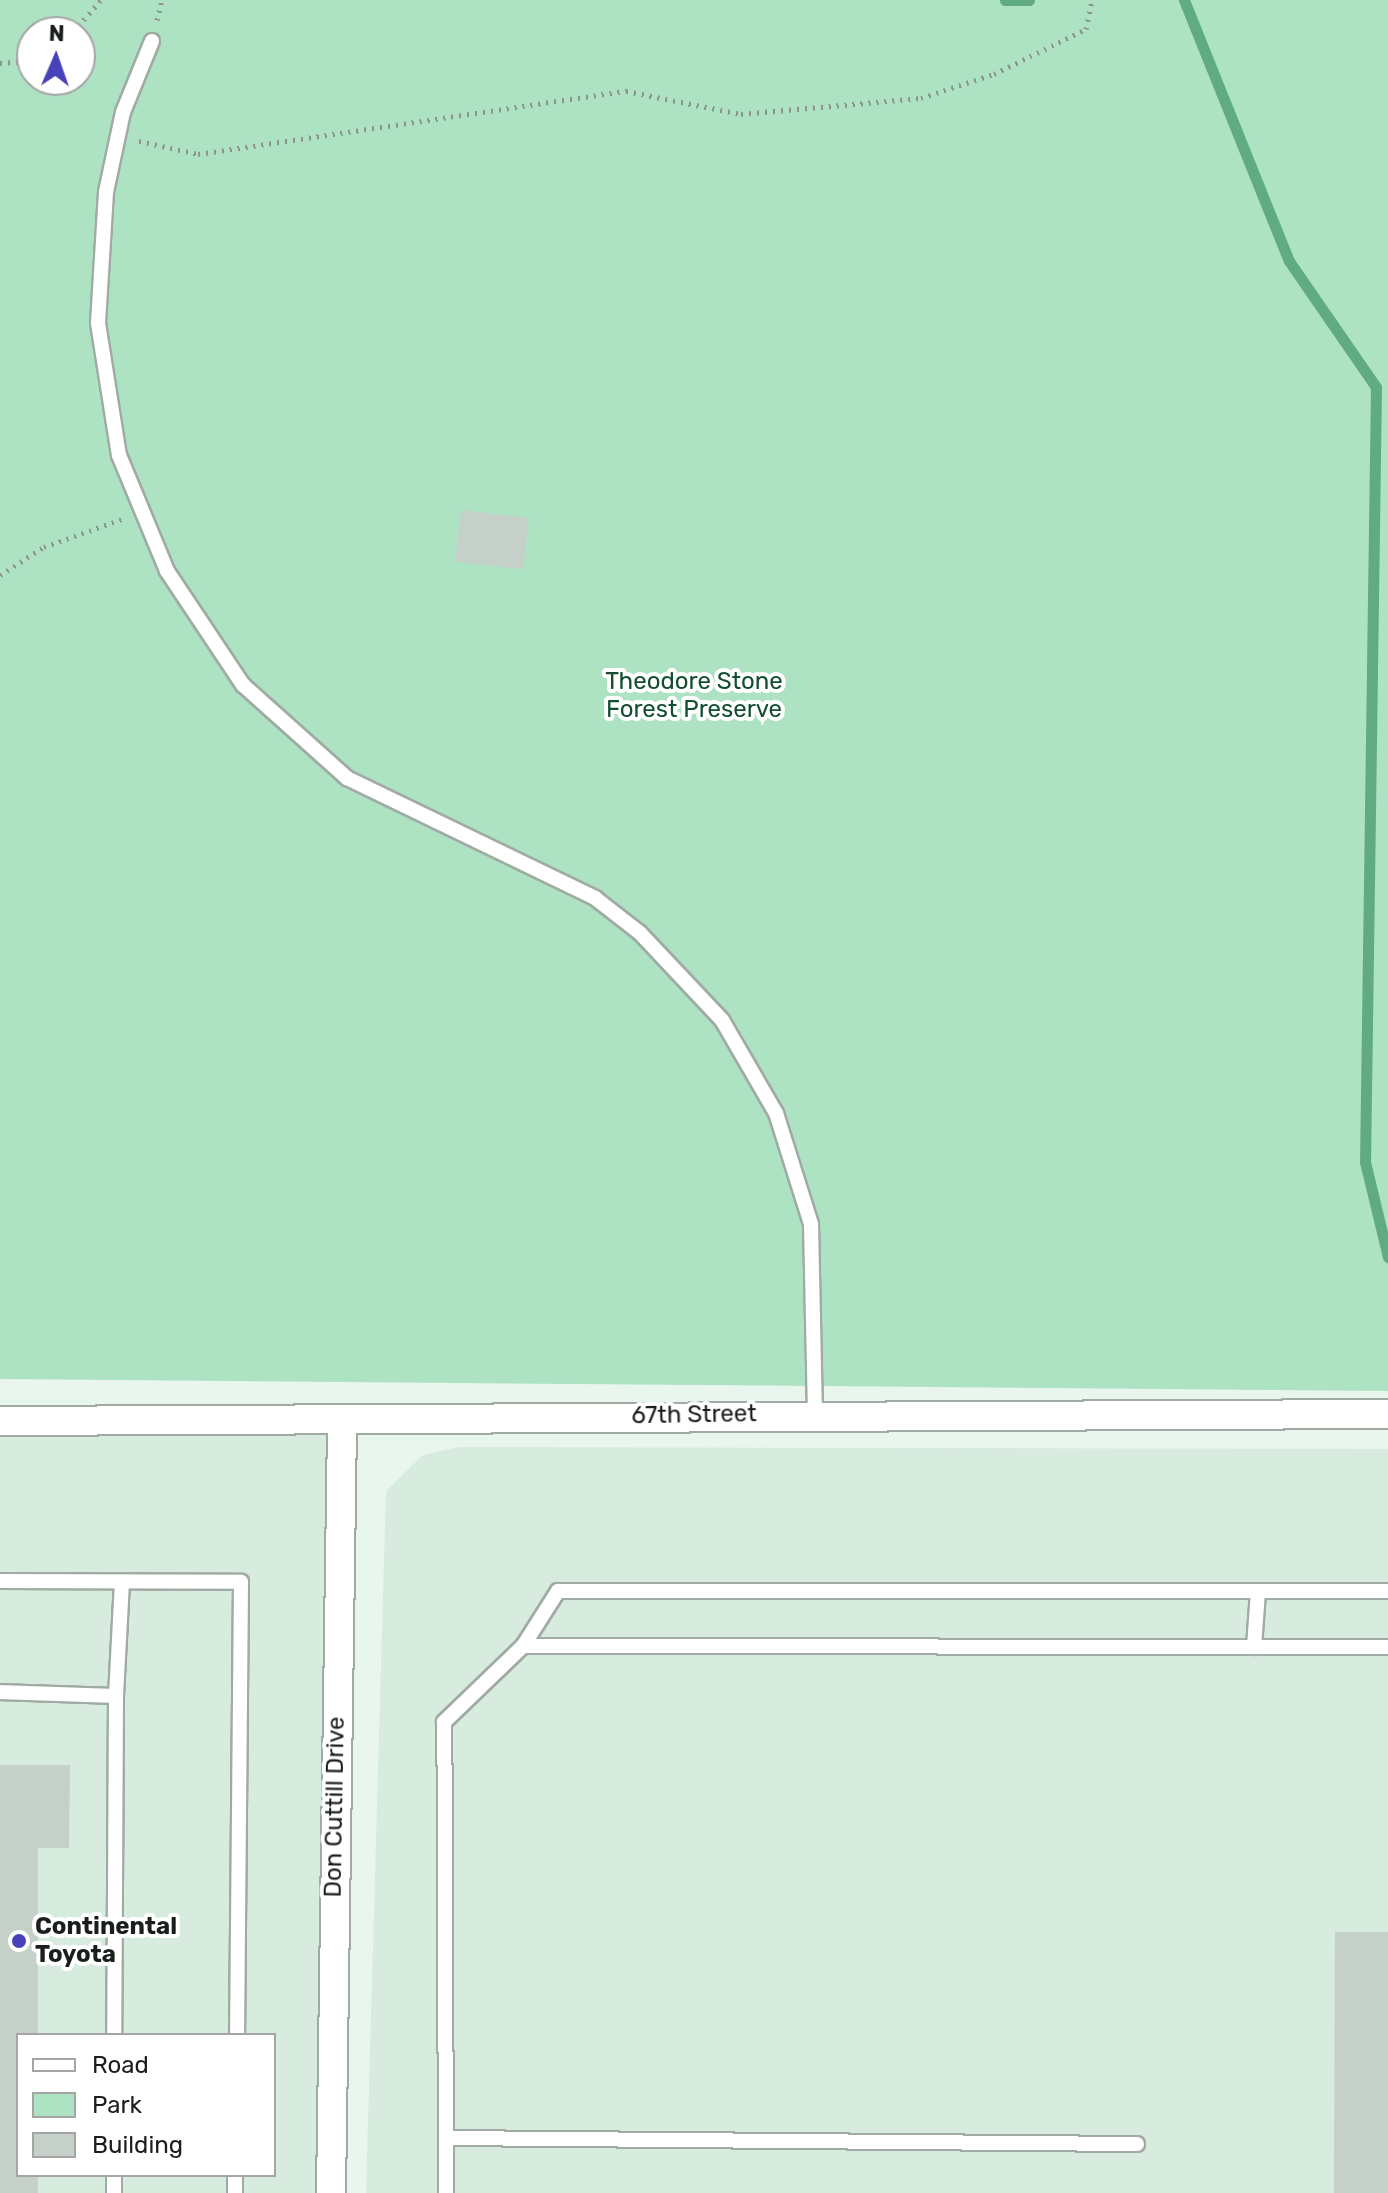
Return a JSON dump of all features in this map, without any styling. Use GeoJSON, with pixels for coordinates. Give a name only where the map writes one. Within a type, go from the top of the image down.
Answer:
{"type":"FeatureCollection","features":[{"type":"Feature","properties":{"kind":"street","name":"67th Street"},"geometry":{"type":"LineString","coordinates":[[0,1421],[342,1422],[815,1412],[1388,1414]]}},
{"type":"Feature","properties":{"kind":"street","name":"Don Cuttill Drive"},"geometry":{"type":"LineString","coordinates":[[331,2193],[342,1422]]}},
{"type":"Feature","properties":{"kind":"lane"},"geometry":{"type":"LineString","coordinates":[[152,41],[118,137],[97,252],[98,323],[119,455],[139,513],[204,631],[243,685],[293,733],[384,798],[595,898],[640,933],[722,1020],[776,1113],[811,1224],[815,1412]]}},
{"type":"Feature","properties":{"kind":"lane"},"geometry":{"type":"LineString","coordinates":[[0,1581],[241,1582],[237,2033]]}},
{"type":"Feature","properties":{"kind":"lane"},"geometry":{"type":"LineString","coordinates":[[114,2033],[116,1696],[122,1582]]}},
{"type":"Feature","properties":{"kind":"lane"},"geometry":{"type":"LineString","coordinates":[[446,2193],[444,1722],[523,1646],[558,1591],[1388,1591]]}},
{"type":"Feature","properties":{"kind":"lane"},"geometry":{"type":"LineString","coordinates":[[1254,1647],[1258,1591]]}},
{"type":"Feature","properties":{"kind":"lane"},"geometry":{"type":"LineString","coordinates":[[523,1646],[1388,1647]]}},
{"type":"Feature","properties":{"kind":"lane"},"geometry":{"type":"LineString","coordinates":[[0,1692],[116,1696]]}},
{"type":"Feature","properties":{"kind":"lane"},"geometry":{"type":"LineString","coordinates":[[446,2138],[1137,2144]]}},
{"type":"Feature","properties":{"kind":"path"},"geometry":{"type":"LineString","coordinates":[[87,16],[101,0]]}},
{"type":"Feature","properties":{"kind":"path"},"geometry":{"type":"LineString","coordinates":[[118,137],[198,154],[626,91],[741,114],[921,98],[994,74],[1086,29],[1092,0]]}},
{"type":"Feature","properties":{"kind":"path"},"geometry":{"type":"LineString","coordinates":[[0,575],[44,547],[139,513]]}},
{"type":"Feature","properties":{"kind":"shaded area"},"geometry":{"type":"Polygon","coordinates":[[[0,1432],[333,1433],[329,2193],[0,2193],[0,1432]]]}},
{"type":"Feature","properties":{"kind":"shaded area"},"geometry":{"type":"Polygon","coordinates":[[[459,1447],[1388,1449],[1388,2193],[366,2193],[386,1491],[423,1455],[459,1447]]]}},
{"type":"Feature","properties":{"kind":"green space","name":"Theodore Stone Forest Preserve"},"geometry":{"type":"Polygon","coordinates":[[[0,0],[1388,0],[1388,1391],[0,1379],[0,0]]]}},
{"type":"Feature","properties":{"kind":"building"},"geometry":{"type":"Polygon","coordinates":[[[461,510],[529,518],[523,569],[455,562],[461,510]]]}},
{"type":"Feature","properties":{"kind":"building","name":"Continental Toyota"},"geometry":{"type":"Polygon","coordinates":[[[0,1765],[70,1765],[69,1848],[38,1848],[38,2033],[16,2033],[16,2177],[38,2177],[38,2193],[0,2193],[0,1765]]]}},
{"type":"Feature","properties":{"kind":"building"},"geometry":{"type":"Polygon","coordinates":[[[1335,1932],[1388,1932],[1388,2193],[1334,2193],[1335,1932]]]}},
{"type":"Feature","properties":{"kind":"waterway"},"geometry":{"type":"LineString","coordinates":[[1005,0],[1029,0]]}},
{"type":"Feature","properties":{"kind":"waterway"},"geometry":{"type":"LineString","coordinates":[[1184,0],[1289,261],[1376,387],[1365,1162],[1388,1257]]}},
{"type":"Feature","properties":{"kind":"place","name":"Continental Toyota"},"geometry":{"type":"Point","coordinates":[19,1941]}}]}
